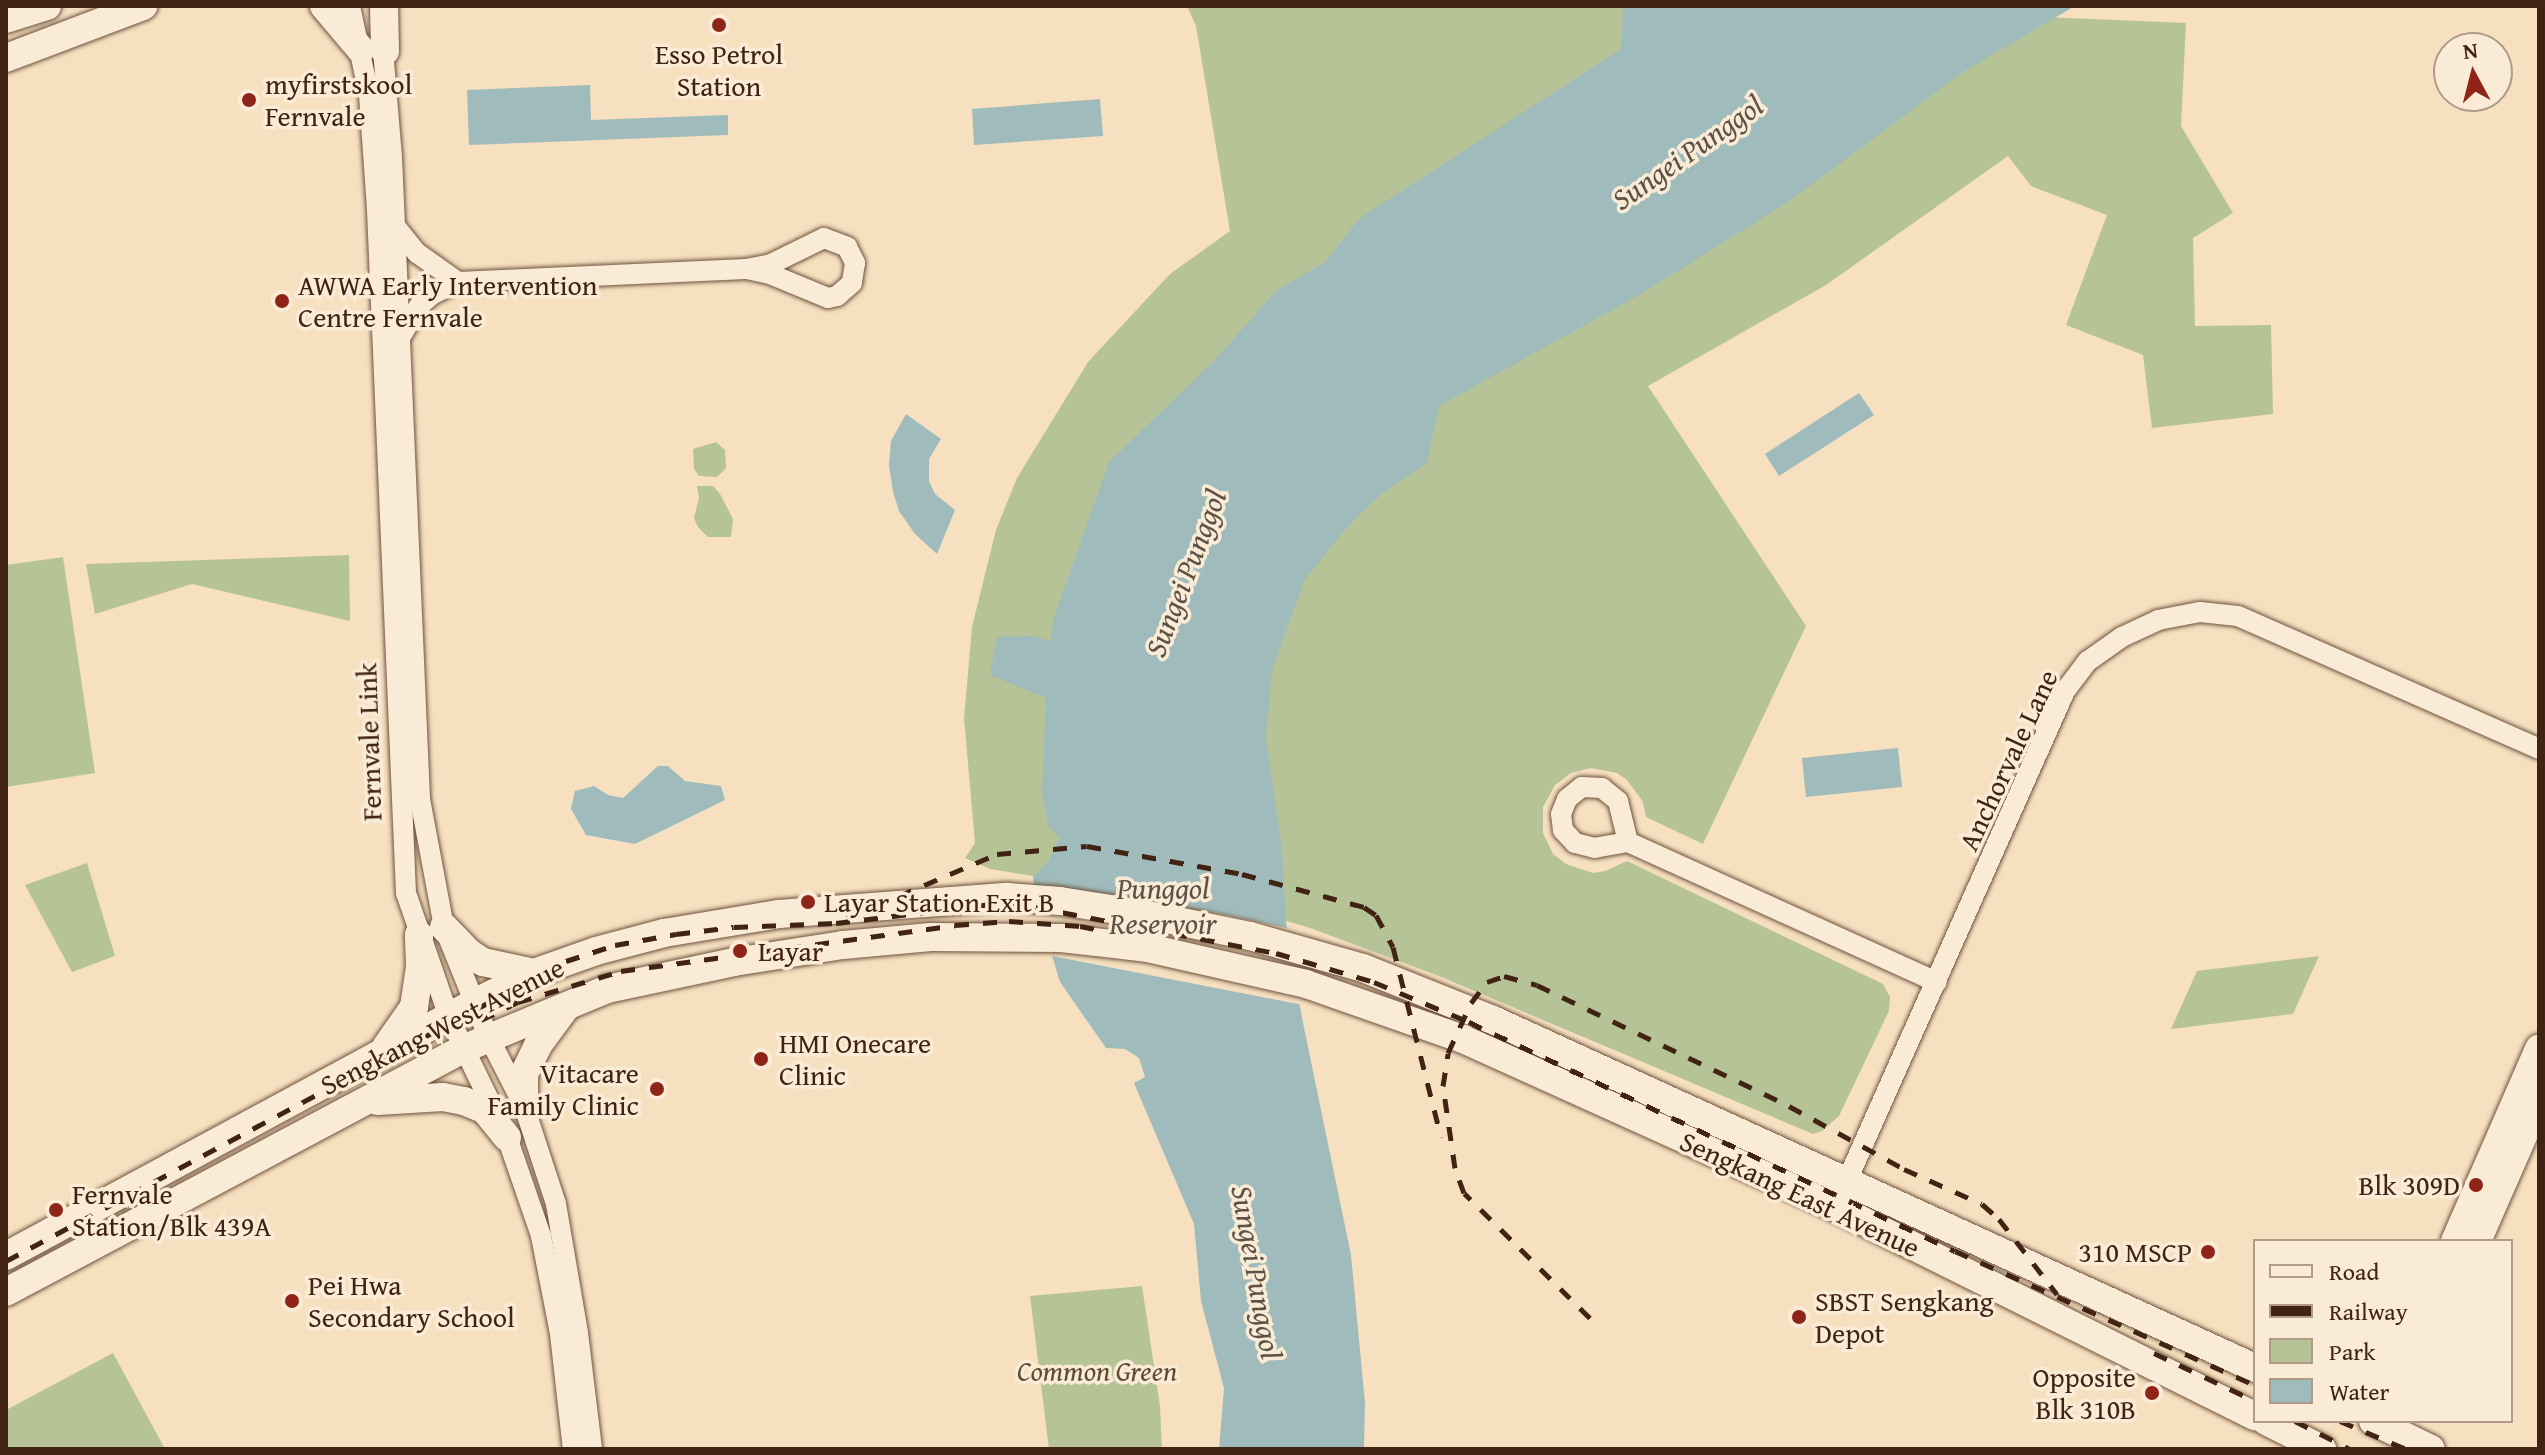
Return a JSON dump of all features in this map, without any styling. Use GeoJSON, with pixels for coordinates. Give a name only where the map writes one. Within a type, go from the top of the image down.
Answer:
{"type":"FeatureCollection","features":[{"type":"Feature","properties":{"kind":"main road"},"geometry":{"type":"LineString","coordinates":[[6,19],[47,6]]}},
{"type":"Feature","properties":{"kind":"main road"},"geometry":{"type":"LineString","coordinates":[[6,58],[143,6]]}},
{"type":"Feature","properties":{"kind":"main road"},"geometry":{"type":"LineString","coordinates":[[324,6],[373,51],[384,6]]}},
{"type":"Feature","properties":{"kind":"main road","name":"Sengkang West Avenue"},"geometry":{"type":"LineString","coordinates":[[6,1256],[383,1051],[534,973],[596,951],[664,933],[779,914],[1007,897],[1060,901],[1148,915],[1250,936],[1338,960],[1437,997],[1667,1098]]}},
{"type":"Feature","properties":{"kind":"main road"},"geometry":{"type":"LineString","coordinates":[[383,1051],[414,1007],[420,967],[432,931],[483,962],[534,973]]}},
{"type":"Feature","properties":{"kind":"main road","name":"Sengkang West Avenue"},"geometry":{"type":"LineString","coordinates":[[6,1292],[476,1042],[607,989],[734,962],[931,937],[1010,935],[1148,948],[1336,993]]}},
{"type":"Feature","properties":{"kind":"main road","name":"Sengkang East Avenue"},"geometry":{"type":"LineString","coordinates":[[1336,993],[1463,1039],[1835,1207],[2253,1415]]}},
{"type":"Feature","properties":{"kind":"main road"},"geometry":{"type":"LineString","coordinates":[[524,1106],[524,1074],[538,1045],[566,1006]]}},
{"type":"Feature","properties":{"kind":"main road"},"geometry":{"type":"LineString","coordinates":[[2456,1239],[2539,1049]]}},
{"type":"Feature","properties":{"kind":"main road"},"geometry":{"type":"LineString","coordinates":[[365,1102],[443,1097],[464,1101],[485,1110],[507,1137]]}},
{"type":"Feature","properties":{"kind":"main road","name":"Sengkang East Avenue"},"geometry":{"type":"LineString","coordinates":[[1667,1098],[2253,1367]]}},
{"type":"Feature","properties":{"kind":"main road"},"geometry":{"type":"LineString","coordinates":[[2478,1239],[2539,1100]]}},
{"type":"Feature","properties":{"kind":"main road"},"geometry":{"type":"LineString","coordinates":[[2270,1423],[2322,1449]]}},
{"type":"Feature","properties":{"kind":"main road"},"geometry":{"type":"LineString","coordinates":[[2431,1423],[2447,1449]]}},
{"type":"Feature","properties":{"kind":"main road"},"geometry":{"type":"LineString","coordinates":[[2384,1431],[2431,1449]]}},
{"type":"Feature","properties":{"kind":"street","name":"Fernvale Link"},"geometry":{"type":"LineString","coordinates":[[350,6],[373,51],[369,95],[377,210],[406,893],[432,931],[476,1042],[541,1236],[560,1334],[573,1449]]}},
{"type":"Feature","properties":{"kind":"street","name":"Fernvale Link"},"geometry":{"type":"LineString","coordinates":[[372,6],[373,51],[395,226],[420,799],[432,931],[476,1042],[524,1106],[556,1204],[567,1255],[592,1449]]}},
{"type":"Feature","properties":{"kind":"street"},"geometry":{"type":"LineString","coordinates":[[395,226],[417,253],[458,282]]}},
{"type":"Feature","properties":{"kind":"street"},"geometry":{"type":"LineString","coordinates":[[401,336],[419,306],[433,294],[458,282],[746,269],[771,264],[824,238],[847,247],[855,263],[852,283],[837,296],[828,298],[770,274],[746,269]]}},
{"type":"Feature","properties":{"kind":"street","name":"Anchorvale Lane"},"geometry":{"type":"LineString","coordinates":[[1835,1207],[2065,691],[2088,661],[2122,637],[2158,620],[2200,612],[2238,616],[2539,749]]}},
{"type":"Feature","properties":{"kind":"street"},"geometry":{"type":"LineString","coordinates":[[1628,842],[1937,982]]}},
{"type":"Feature","properties":{"kind":"green space"},"geometry":{"type":"Polygon","coordinates":[[[1187,6],[1783,6],[2186,23],[2181,126],[2233,213],[2193,238],[2195,326],[2271,325],[2273,414],[2152,428],[2143,355],[2066,325],[2107,215],[2031,186],[2008,156],[1826,285],[1648,386],[1806,626],[1703,844],[1646,817],[1643,802],[1627,780],[1617,773],[1591,768],[1571,773],[1555,785],[1543,807],[1543,833],[1553,854],[1566,864],[1593,873],[1627,861],[1883,984],[1890,997],[1889,1011],[1839,1116],[1822,1131],[1813,1134],[1439,976],[1310,928],[1255,912],[990,869],[965,858],[975,843],[964,718],[972,627],[996,530],[1017,478],[1088,362],[1170,274],[1230,231],[1196,26],[1187,6]]]}},
{"type":"Feature","properties":{"kind":"green space"},"geometry":{"type":"Polygon","coordinates":[[[716,442],[725,450],[726,468],[717,477],[699,476],[694,469],[693,449],[716,442]]]}},
{"type":"Feature","properties":{"kind":"green space"},"geometry":{"type":"Polygon","coordinates":[[[697,486],[713,486],[720,494],[733,519],[731,537],[708,537],[698,527],[694,518],[699,498],[697,486]]]}},
{"type":"Feature","properties":{"kind":"green space"},"geometry":{"type":"Polygon","coordinates":[[[349,555],[350,621],[192,584],[95,614],[86,564],[349,555]]]}},
{"type":"Feature","properties":{"kind":"green space"},"geometry":{"type":"Polygon","coordinates":[[[63,557],[95,773],[6,787],[6,565],[63,557]]]}},
{"type":"Feature","properties":{"kind":"green space"},"geometry":{"type":"Polygon","coordinates":[[[87,863],[115,956],[72,972],[25,885],[87,863]]]}},
{"type":"Feature","properties":{"kind":"green space"},"geometry":{"type":"Polygon","coordinates":[[[2319,956],[2293,1014],[2171,1029],[2197,971],[2319,956]]]}},
{"type":"Feature","properties":{"kind":"green space","name":"Common Green"},"geometry":{"type":"Polygon","coordinates":[[[1142,1286],[1160,1406],[1162,1449],[1049,1449],[1030,1296],[1142,1286]]]}},
{"type":"Feature","properties":{"kind":"green space"},"geometry":{"type":"Polygon","coordinates":[[[113,1353],[165,1449],[6,1449],[6,1410],[113,1353]]]}},
{"type":"Feature","properties":{"kind":"water","name":"Punggol Reservoir"},"geometry":{"type":"Polygon","coordinates":[[[1623,6],[2075,6],[1963,72],[1788,202],[1641,294],[1439,406],[1427,463],[1384,492],[1353,520],[1305,579],[1272,670],[1266,737],[1282,849],[1286,922],[1302,1018],[1351,1255],[1365,1403],[1364,1449],[1219,1449],[1224,1388],[1201,1301],[1194,1224],[1134,1083],[1145,1077],[1139,1058],[1125,1049],[1106,1048],[1060,982],[1036,902],[1033,877],[1049,860],[1060,837],[1049,828],[1042,792],[1046,698],[990,675],[997,637],[1032,636],[1051,641],[1053,620],[1109,462],[1212,363],[1278,289],[1325,262],[1360,218],[1621,49],[1623,6]]]}},
{"type":"Feature","properties":{"kind":"water"},"geometry":{"type":"Polygon","coordinates":[[[590,85],[591,120],[728,115],[728,135],[469,145],[467,90],[590,85]]]}},
{"type":"Feature","properties":{"kind":"water"},"geometry":{"type":"Polygon","coordinates":[[[1100,99],[1103,136],[974,145],[972,109],[1100,99]]]}},
{"type":"Feature","properties":{"kind":"water"},"geometry":{"type":"Polygon","coordinates":[[[1859,393],[1874,415],[1779,476],[1765,454],[1859,393]]]}},
{"type":"Feature","properties":{"kind":"water"},"geometry":{"type":"Polygon","coordinates":[[[906,414],[941,439],[929,459],[929,481],[935,494],[955,510],[937,554],[915,534],[899,511],[893,492],[889,465],[891,441],[906,414]]]}},
{"type":"Feature","properties":{"kind":"water"},"geometry":{"type":"Polygon","coordinates":[[[1898,748],[1902,787],[1806,797],[1802,758],[1898,748]]]}},
{"type":"Feature","properties":{"kind":"water"},"geometry":{"type":"Polygon","coordinates":[[[658,766],[668,766],[685,781],[721,786],[725,800],[635,844],[586,835],[571,809],[575,791],[594,786],[608,795],[623,798],[658,766]]]}},
{"type":"Feature","properties":{"kind":"pier"},"geometry":{"type":"Polygon","coordinates":[[[1030,886],[1051,886],[1222,914],[1291,929],[1303,1005],[1047,955],[1030,886]]]}},
{"type":"Feature","properties":{"kind":"railway"},"geometry":{"type":"LineString","coordinates":[[847,918],[997,854],[1087,846],[1242,874],[1364,907],[1376,915],[1393,947],[1441,1137]]}},
{"type":"Feature","properties":{"kind":"railway"},"geometry":{"type":"LineString","coordinates":[[6,1261],[566,961],[615,945],[676,934],[734,927],[836,923],[1008,902],[1276,953],[1374,982],[1469,1022],[1955,1251],[2253,1384]]}},
{"type":"Feature","properties":{"kind":"railway"},"geometry":{"type":"LineString","coordinates":[[481,1020],[518,1002],[621,971],[955,925],[1009,921],[1080,926],[1120,934]]}},
{"type":"Feature","properties":{"kind":"railway"},"geometry":{"type":"LineString","coordinates":[[1590,1318],[1464,1193],[1455,1168],[1443,1086],[1448,1053],[1471,1003],[1487,982],[1504,976],[1537,985],[1789,1106],[1904,1169],[1982,1204],[1999,1219],[2057,1294]]}},
{"type":"Feature","properties":{"kind":"railway"},"geometry":{"type":"LineString","coordinates":[[2154,1353],[2253,1400]]}},
{"type":"Feature","properties":{"kind":"railway"},"geometry":{"type":"LineString","coordinates":[[2299,1423],[2350,1449]]}},
{"type":"Feature","properties":{"kind":"railway"},"geometry":{"type":"LineString","coordinates":[[2345,1423],[2406,1449]]}},
{"type":"Feature","properties":{"kind":"place","name":"Esso Petrol Station"},"geometry":{"type":"Point","coordinates":[719,25]}},
{"type":"Feature","properties":{"kind":"place","name":"myfirstskool Fernvale"},"geometry":{"type":"Point","coordinates":[249,100]}},
{"type":"Feature","properties":{"kind":"place","name":"AWWA Early Intervention Centre Fernvale"},"geometry":{"type":"Point","coordinates":[282,301]}},
{"type":"Feature","properties":{"kind":"place","name":"Layar Station Exit B"},"geometry":{"type":"Point","coordinates":[808,902]}},
{"type":"Feature","properties":{"kind":"place","name":"Layar"},"geometry":{"type":"Point","coordinates":[740,951]}},
{"type":"Feature","properties":{"kind":"place","name":"HMI Onecare Clinic"},"geometry":{"type":"Point","coordinates":[761,1059]}},
{"type":"Feature","properties":{"kind":"place","name":"Vitacare Family Clinic"},"geometry":{"type":"Point","coordinates":[657,1089]}},
{"type":"Feature","properties":{"kind":"place","name":"Blk 309D"},"geometry":{"type":"Point","coordinates":[2476,1185]}},
{"type":"Feature","properties":{"kind":"place","name":"Fernvale Station/Blk 439A"},"geometry":{"type":"Point","coordinates":[56,1210]}},
{"type":"Feature","properties":{"kind":"place","name":"310 MSCP"},"geometry":{"type":"Point","coordinates":[2208,1252]}},
{"type":"Feature","properties":{"kind":"place","name":"Pei Hwa Secondary School"},"geometry":{"type":"Point","coordinates":[292,1301]}},
{"type":"Feature","properties":{"kind":"place","name":"SBST Sengkang Depot"},"geometry":{"type":"Point","coordinates":[1799,1317]}},
{"type":"Feature","properties":{"kind":"place","name":"Opposite Blk 310B"},"geometry":{"type":"Point","coordinates":[2152,1393]}},
{"type":"Feature","properties":{"kind":"water label","name":"Sungei Punggol"},"geometry":{"type":"Point","coordinates":[1687,152]}},
{"type":"Feature","properties":{"kind":"water label","name":"Sungei Punggol"},"geometry":{"type":"Point","coordinates":[1185,573]}},
{"type":"Feature","properties":{"kind":"water label","name":"Sungei Punggol"},"geometry":{"type":"Point","coordinates":[1257,1272]}}]}
